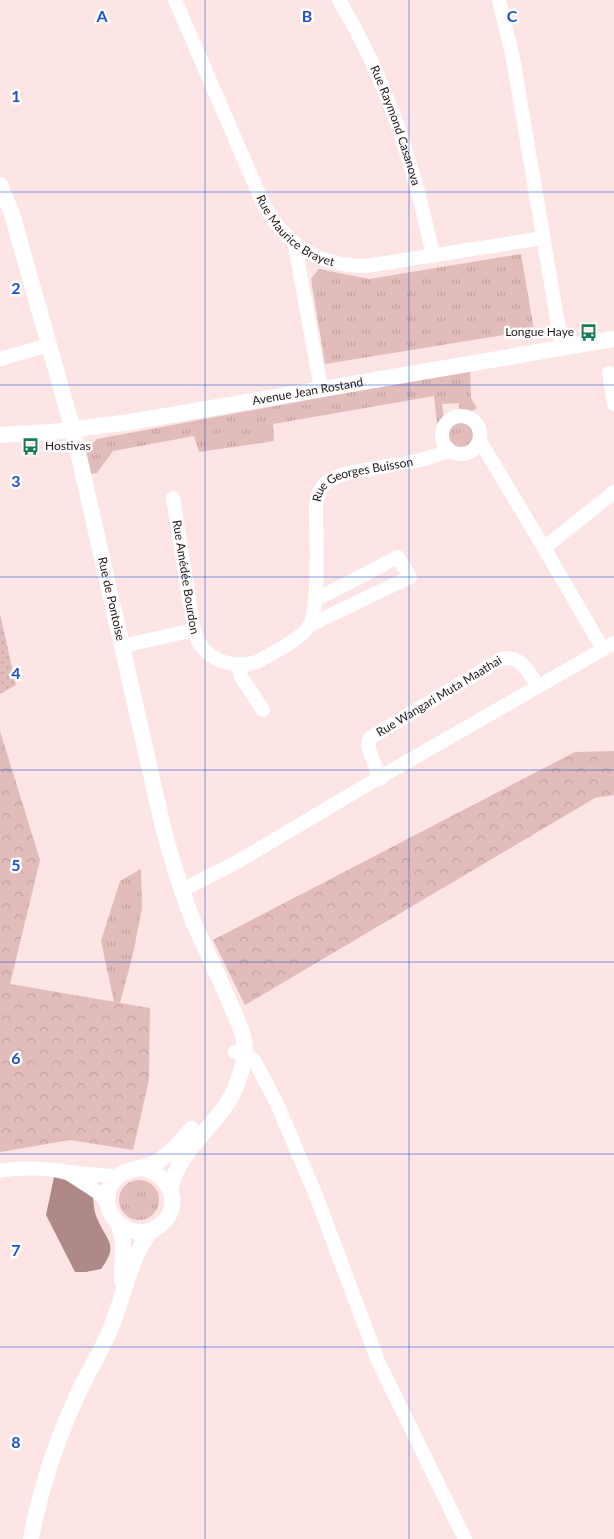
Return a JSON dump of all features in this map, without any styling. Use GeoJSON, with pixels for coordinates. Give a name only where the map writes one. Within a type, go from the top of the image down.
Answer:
{"type":"FeatureCollection","features":[{"type":"Feature","properties":{"kind":"street","name":"Rue Maurice Brayet"},"geometry":{"type":"LineString","coordinates":[[175,0],[262,201],[276,225],[295,245],[323,259],[358,266],[377,265],[543,238]]}},
{"type":"Feature","properties":{"kind":"street","name":"Rue Raymond Casanova"},"geometry":{"type":"LineString","coordinates":[[339,0],[368,52],[394,113],[417,186],[432,256]]}},
{"type":"Feature","properties":{"kind":"street"},"geometry":{"type":"LineString","coordinates":[[499,0],[513,58],[562,348]]}},
{"type":"Feature","properties":{"kind":"street","name":"Rue de Pontoise"},"geometry":{"type":"LineString","coordinates":[[1,188],[12,214],[73,430],[163,827],[190,914],[242,1032],[240,1053]]}},
{"type":"Feature","properties":{"kind":"street"},"geometry":{"type":"LineString","coordinates":[[295,245],[321,390]]}},
{"type":"Feature","properties":{"kind":"street","name":"Avenue Jean Rostand"},"geometry":{"type":"LineString","coordinates":[[0,435],[73,430],[321,390],[614,339]]}},
{"type":"Feature","properties":{"kind":"street"},"geometry":{"type":"LineString","coordinates":[[0,359],[49,344]]}},
{"type":"Feature","properties":{"kind":"street"},"geometry":{"type":"LineString","coordinates":[[609,374],[614,404]]}},
{"type":"Feature","properties":{"kind":"street"},"geometry":{"type":"LineString","coordinates":[[182,890],[237,862],[608,646],[544,548],[480,441],[480,434],[476,423],[467,417],[457,416],[448,422],[442,430],[443,441],[448,450]]}},
{"type":"Feature","properties":{"kind":"street","name":"Rue Georges Buisson"},"geometry":{"type":"LineString","coordinates":[[310,625],[315,600],[316,506],[322,487],[331,479],[347,473],[428,458],[448,450],[459,454],[466,454],[473,450],[480,441]]}},
{"type":"Feature","properties":{"kind":"street"},"geometry":{"type":"LineString","coordinates":[[544,548],[614,492]]}},
{"type":"Feature","properties":{"kind":"street","name":"Rue Amédée Bourdon"},"geometry":{"type":"LineString","coordinates":[[173,498],[194,630],[198,643],[206,653],[226,663],[238,665]]}},
{"type":"Feature","properties":{"kind":"street"},"geometry":{"type":"LineString","coordinates":[[264,710],[241,677],[238,665],[257,662],[295,639],[310,625],[410,578],[398,557],[315,600]]}},
{"type":"Feature","properties":{"kind":"street"},"geometry":{"type":"LineString","coordinates":[[122,646],[194,630]]}},
{"type":"Feature","properties":{"kind":"street","name":"Rue Wangari Muta Maathai"},"geometry":{"type":"LineString","coordinates":[[380,779],[368,745],[370,738],[492,664],[505,658],[518,660],[523,663],[538,686]]}},
{"type":"Feature","properties":{"kind":"street"},"geometry":{"type":"LineString","coordinates":[[120,1298],[123,1249],[119,1225],[110,1213],[108,1204],[110,1188],[119,1176],[131,1169],[155,1163],[173,1150],[216,1100],[240,1053]]}},
{"type":"Feature","properties":{"kind":"street"},"geometry":{"type":"LineString","coordinates":[[170,1190],[174,1174],[184,1156],[230,1098],[238,1082],[240,1053]]}},
{"type":"Feature","properties":{"kind":"street"},"geometry":{"type":"LineString","coordinates":[[240,1053],[258,1064],[277,1104],[315,1193],[381,1367],[465,1539]]}},
{"type":"Feature","properties":{"kind":"street"},"geometry":{"type":"LineString","coordinates":[[0,1171],[17,1168],[35,1168],[119,1176]]}},
{"type":"Feature","properties":{"kind":"street"},"geometry":{"type":"LineString","coordinates":[[31,1539],[40,1493],[54,1450],[77,1397],[110,1330],[120,1298],[138,1254],[152,1230],[164,1221],[172,1204],[170,1190],[166,1181],[159,1174],[140,1168]]}},
{"type":"Feature","properties":{"kind":"street"},"geometry":{"type":"LineString","coordinates":[[66,1172],[92,1188],[108,1204]]}},
{"type":"Feature","properties":{"kind":"street"},"geometry":{"type":"LineString","coordinates":[[119,1225],[133,1231],[152,1230]]}},
{"type":"Feature","properties":{"kind":"green space"},"geometry":{"type":"Polygon","coordinates":[[[521,254],[534,330],[325,364],[311,279],[319,269],[369,279],[521,254]]]}},
{"type":"Feature","properties":{"kind":"green space"},"geometry":{"type":"Polygon","coordinates":[[[470,370],[471,398],[477,408],[471,412],[460,412],[459,403],[442,404],[444,418],[437,424],[434,396],[273,424],[274,441],[199,452],[194,436],[113,451],[97,473],[91,474],[85,452],[97,439],[470,370]]]}},
{"type":"Feature","properties":{"kind":"green space"},"geometry":{"type":"Polygon","coordinates":[[[460,422],[469,426],[473,435],[469,444],[460,448],[451,444],[447,435],[451,426],[460,422]]]}},
{"type":"Feature","properties":{"kind":"green space"},"geometry":{"type":"Polygon","coordinates":[[[0,614],[16,685],[0,694],[0,614]]]}},
{"type":"Feature","properties":{"kind":"green space"},"geometry":{"type":"Polygon","coordinates":[[[0,731],[40,860],[10,984],[150,1008],[149,1080],[133,1150],[70,1140],[0,1152],[0,731]]]}},
{"type":"Feature","properties":{"kind":"green space"},"geometry":{"type":"Polygon","coordinates":[[[614,751],[614,795],[595,798],[245,1005],[213,940],[575,752],[614,751]]]}},
{"type":"Feature","properties":{"kind":"green space"},"geometry":{"type":"Polygon","coordinates":[[[141,869],[142,908],[133,954],[120,1003],[114,1002],[101,941],[120,881],[141,869]]]}},
{"type":"Feature","properties":{"kind":"green space"},"geometry":{"type":"Polygon","coordinates":[[[139,1180],[153,1186],[159,1200],[153,1214],[139,1220],[125,1214],[119,1200],[125,1186],[139,1180]]]}},
{"type":"Feature","properties":{"kind":"shaded area"},"geometry":{"type":"Polygon","coordinates":[[[54,1177],[72,1182],[93,1198],[96,1216],[110,1243],[110,1254],[101,1269],[75,1272],[46,1215],[54,1177]]]}},
{"type":"Feature","properties":{"kind":"place","name":"Longue Haye"},"geometry":{"type":"Point","coordinates":[588,332]}},
{"type":"Feature","properties":{"kind":"place","name":"Hostivas"},"geometry":{"type":"Point","coordinates":[31,446]}}]}
